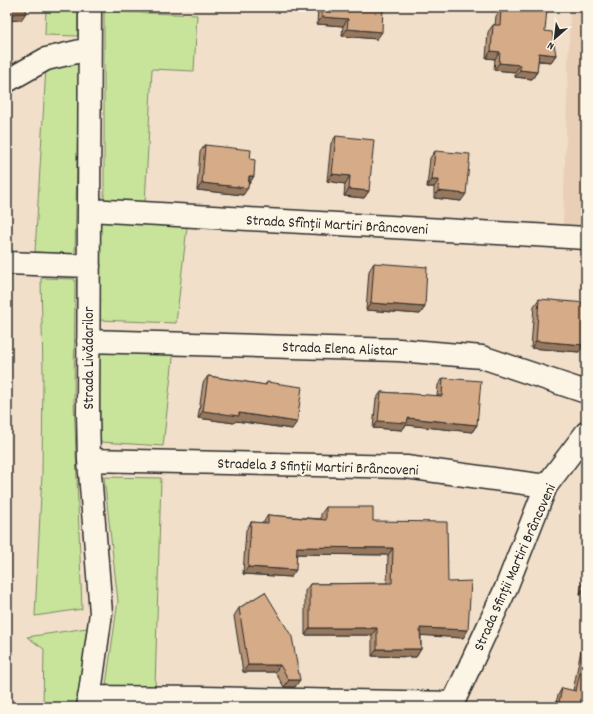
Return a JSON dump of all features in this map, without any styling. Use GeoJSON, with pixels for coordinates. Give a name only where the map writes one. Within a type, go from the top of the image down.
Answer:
{"type":"FeatureCollection","features":[{"type":"Feature","properties":{"kind":"street","name":"Strada Livădarilor"},"geometry":{"type":"LineString","coordinates":[[88,702],[101,613],[89,460],[88,341],[90,7]]}},
{"type":"Feature","properties":{"kind":"street"},"geometry":{"type":"LineString","coordinates":[[7,81],[46,59],[89,49]]}},
{"type":"Feature","properties":{"kind":"street","name":"Strada Sfînții Martiri Brâncoveni"},"geometry":{"type":"LineString","coordinates":[[89,210],[586,238]]}},
{"type":"Feature","properties":{"kind":"street"},"geometry":{"type":"LineString","coordinates":[[7,263],[89,266]]}},
{"type":"Feature","properties":{"kind":"street","name":"Strada Elena Alistar"},"geometry":{"type":"LineString","coordinates":[[88,341],[399,350],[482,357],[586,392]]}},
{"type":"Feature","properties":{"kind":"street","name":"Strada Sfinții Martiri Brâncoveni"},"geometry":{"type":"LineString","coordinates":[[452,705],[506,588],[546,486],[586,433]]}},
{"type":"Feature","properties":{"kind":"street","name":"Stradela 3 Sfinții Martiri Brâncoveni"},"geometry":{"type":"LineString","coordinates":[[89,460],[406,467],[546,486]]}},
{"type":"Feature","properties":{"kind":"street"},"geometry":{"type":"LineString","coordinates":[[88,702],[203,698],[452,705]]}},
{"type":"Feature","properties":{"kind":"shaded area"},"geometry":{"type":"Polygon","coordinates":[[[570,7],[586,7],[586,226],[563,225],[570,7]]]}},
{"type":"Feature","properties":{"kind":"green space"},"geometry":{"type":"Polygon","coordinates":[[[46,7],[78,7],[78,36],[45,35],[46,7]]]}},
{"type":"Feature","properties":{"kind":"green space"},"geometry":{"type":"Polygon","coordinates":[[[104,11],[197,15],[194,71],[152,69],[145,204],[104,202],[104,11]]]}},
{"type":"Feature","properties":{"kind":"green space"},"geometry":{"type":"Polygon","coordinates":[[[79,63],[75,254],[35,252],[46,67],[79,63]]]}},
{"type":"Feature","properties":{"kind":"green space"},"geometry":{"type":"Polygon","coordinates":[[[100,221],[187,227],[176,323],[99,320],[100,221]]]}},
{"type":"Feature","properties":{"kind":"green space"},"geometry":{"type":"Polygon","coordinates":[[[41,278],[75,279],[74,401],[82,609],[35,616],[42,474],[43,372],[41,278]]]}},
{"type":"Feature","properties":{"kind":"green space"},"geometry":{"type":"Polygon","coordinates":[[[99,347],[174,349],[163,446],[100,442],[99,347]]]}},
{"type":"Feature","properties":{"kind":"green space"},"geometry":{"type":"Polygon","coordinates":[[[104,477],[161,478],[155,688],[106,685],[118,601],[104,477]]]}},
{"type":"Feature","properties":{"kind":"green space"},"geometry":{"type":"Polygon","coordinates":[[[87,628],[78,707],[43,707],[44,649],[27,637],[87,628]]]}},
{"type":"Feature","properties":{"kind":"building"},"geometry":{"type":"Polygon","coordinates":[[[7,7],[26,7],[26,13],[7,14],[7,7]]]}},
{"type":"Feature","properties":{"kind":"building"},"geometry":{"type":"Polygon","coordinates":[[[322,7],[383,7],[382,32],[347,29],[348,19],[322,17],[322,7]]]}},
{"type":"Feature","properties":{"kind":"building"},"geometry":{"type":"Polygon","coordinates":[[[523,7],[547,9],[545,31],[552,32],[556,55],[539,53],[537,72],[520,70],[520,65],[499,63],[500,52],[491,51],[493,25],[500,25],[501,9],[522,10],[523,7]]]}},
{"type":"Feature","properties":{"kind":"building"},"geometry":{"type":"Polygon","coordinates":[[[336,136],[374,140],[369,191],[349,189],[350,176],[332,174],[336,136]]]}},
{"type":"Feature","properties":{"kind":"building"},"geometry":{"type":"Polygon","coordinates":[[[205,145],[251,150],[250,159],[255,160],[254,176],[249,176],[248,188],[202,183],[205,145]]]}},
{"type":"Feature","properties":{"kind":"building"},"geometry":{"type":"Polygon","coordinates":[[[435,151],[470,154],[466,194],[438,191],[439,180],[432,180],[435,151]]]}},
{"type":"Feature","properties":{"kind":"building"},"geometry":{"type":"Polygon","coordinates":[[[374,263],[427,267],[425,307],[371,303],[374,263]]]}},
{"type":"Feature","properties":{"kind":"building"},"geometry":{"type":"Polygon","coordinates":[[[539,299],[586,303],[584,345],[536,341],[539,299]]]}},
{"type":"Feature","properties":{"kind":"building"},"geometry":{"type":"Polygon","coordinates":[[[208,376],[266,385],[267,382],[302,387],[297,422],[239,413],[239,416],[203,411],[208,376]]]}},
{"type":"Feature","properties":{"kind":"building"},"geometry":{"type":"Polygon","coordinates":[[[443,378],[481,381],[477,425],[408,418],[407,423],[378,421],[381,392],[442,396],[443,378]]]}},
{"type":"Feature","properties":{"kind":"building"},"geometry":{"type":"Polygon","coordinates":[[[326,507],[373,507],[373,521],[447,522],[448,582],[471,581],[468,630],[420,628],[421,649],[377,649],[377,628],[310,628],[310,584],[392,583],[393,548],[297,547],[296,570],[248,567],[251,522],[268,523],[268,515],[326,520],[326,507]]]}},
{"type":"Feature","properties":{"kind":"building"},"geometry":{"type":"Polygon","coordinates":[[[265,592],[292,637],[300,680],[289,680],[280,665],[248,665],[239,608],[265,592]]]}},
{"type":"Feature","properties":{"kind":"building"},"geometry":{"type":"Polygon","coordinates":[[[586,644],[586,707],[558,707],[562,688],[576,691],[586,644]]]}}]}
